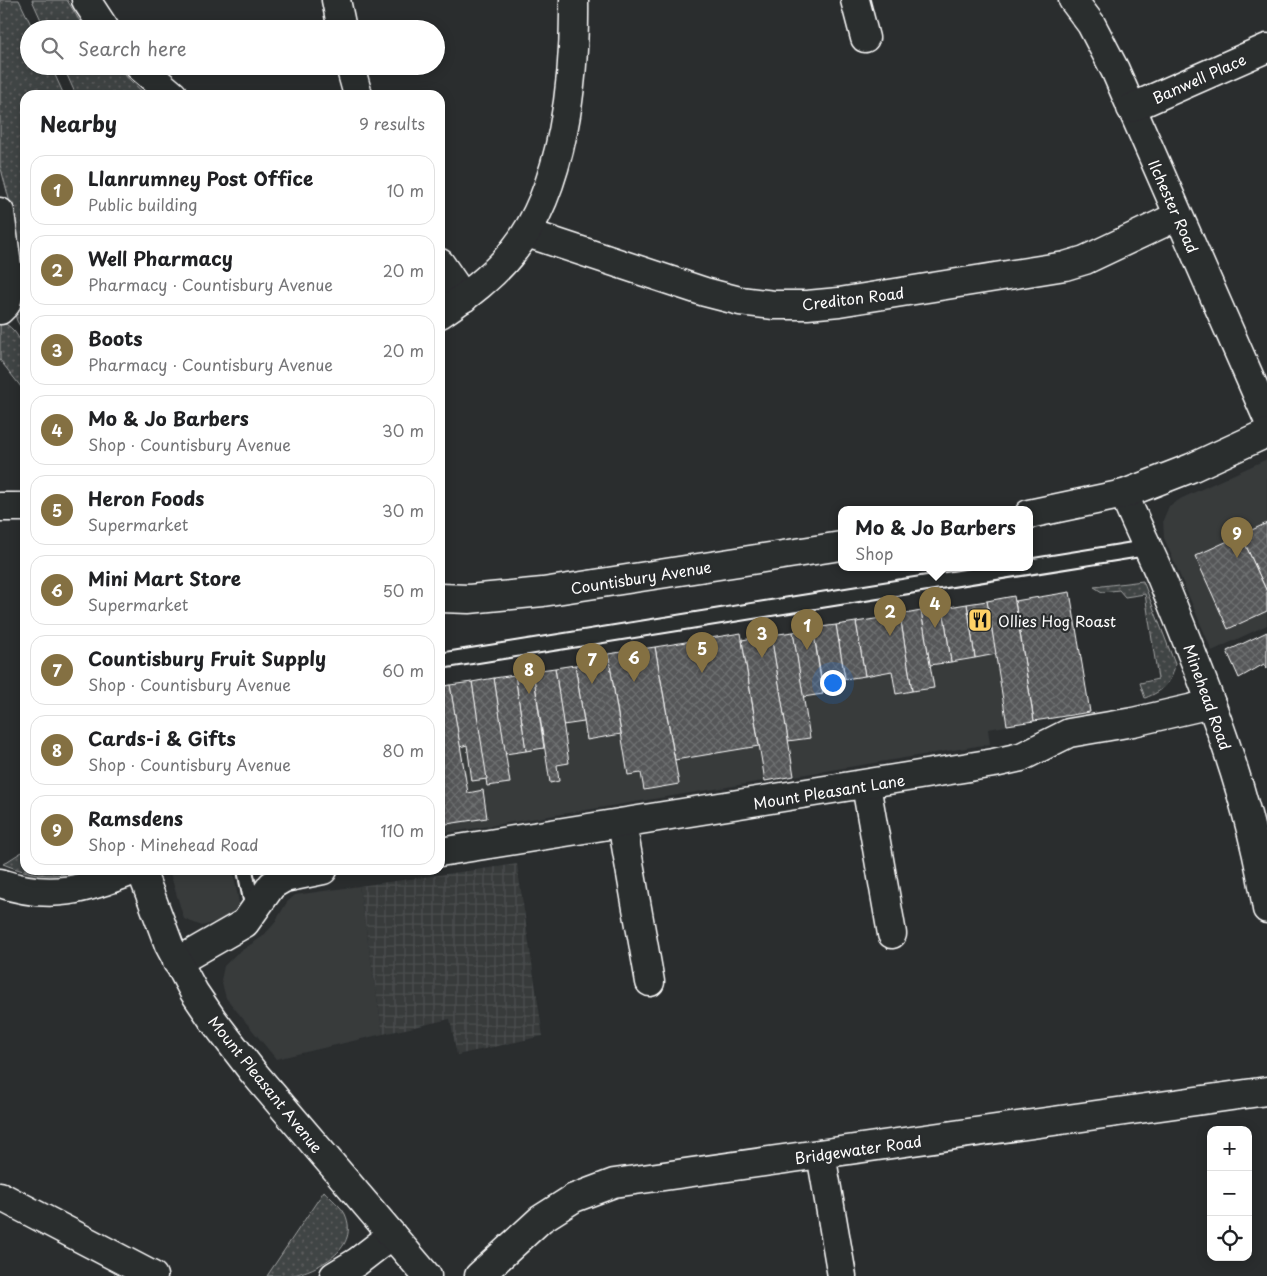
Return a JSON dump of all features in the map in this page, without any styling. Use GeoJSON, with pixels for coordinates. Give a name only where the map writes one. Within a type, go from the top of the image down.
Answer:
{"type":"FeatureCollection","features":[{"type":"Feature","properties":{"kind":"street"},"geometry":{"type":"LineString","coordinates":[[86,0],[99,20]]}},
{"type":"Feature","properties":{"kind":"street"},"geometry":{"type":"LineString","coordinates":[[336,0],[340,20]]}},
{"type":"Feature","properties":{"kind":"street"},"geometry":{"type":"LineString","coordinates":[[445,311],[464,298],[501,265],[527,233],[548,190],[563,128],[573,62],[574,0]]}},
{"type":"Feature","properties":{"kind":"street"},"geometry":{"type":"LineString","coordinates":[[855,0],[865,38]]}},
{"type":"Feature","properties":{"kind":"street","name":"Ilchester Road"},"geometry":{"type":"LineString","coordinates":[[1073,0],[1099,39],[1267,417]]}},
{"type":"Feature","properties":{"kind":"street","name":"Banwell Place"},"geometry":{"type":"LineString","coordinates":[[1131,108],[1267,48]]}},
{"type":"Feature","properties":{"kind":"street"},"geometry":{"type":"LineString","coordinates":[[150,75],[167,90]]}},
{"type":"Feature","properties":{"kind":"street"},"geometry":{"type":"LineString","coordinates":[[352,75],[357,90]]}},
{"type":"Feature","properties":{"kind":"street"},"geometry":{"type":"LineString","coordinates":[[0,212],[10,290],[6,304],[0,310]]}},
{"type":"Feature","properties":{"kind":"street","name":"Crediton Road"},"geometry":{"type":"LineString","coordinates":[[527,233],[740,302],[807,305],[1065,266],[1085,260],[1178,216]]}},
{"type":"Feature","properties":{"kind":"street"},"geometry":{"type":"LineString","coordinates":[[445,270],[464,298]]}},
{"type":"Feature","properties":{"kind":"street"},"geometry":{"type":"LineString","coordinates":[[1033,513],[1124,494],[1192,468],[1267,434]]}},
{"type":"Feature","properties":{"kind":"street","name":"Minehead Road"},"geometry":{"type":"LineString","coordinates":[[1124,494],[1185,635],[1228,750],[1261,846],[1267,909]]}},
{"type":"Feature","properties":{"kind":"street"},"geometry":{"type":"LineString","coordinates":[[0,507],[20,507]]}},
{"type":"Feature","properties":{"kind":"street","name":"Countisbury Avenue"},"geometry":{"type":"LineString","coordinates":[[445,598],[469,599],[543,592],[838,546]]}},
{"type":"Feature","properties":{"kind":"street","name":"Mount Pleasant Lane"},"geometry":{"type":"LineString","coordinates":[[445,851],[994,763],[1021,757],[1069,733],[1132,722],[1211,704]]}},
{"type":"Feature","properties":{"kind":"street"},"geometry":{"type":"LineString","coordinates":[[866,785],[892,934]]}},
{"type":"Feature","properties":{"kind":"street"},"geometry":{"type":"LineString","coordinates":[[622,824],[650,982]]}},
{"type":"Feature","properties":{"kind":"street"},"geometry":{"type":"LineString","coordinates":[[0,883],[22,890],[44,893],[64,892],[119,875]]}},
{"type":"Feature","properties":{"kind":"street","name":"Mount Pleasant Avenue"},"geometry":{"type":"LineString","coordinates":[[143,875],[177,962],[213,1020],[253,1072],[427,1276]]}},
{"type":"Feature","properties":{"kind":"street"},"geometry":{"type":"LineString","coordinates":[[177,962],[245,924],[272,885],[284,878],[299,875]]}},
{"type":"Feature","properties":{"kind":"street","name":"Bridgewater Road"},"geometry":{"type":"LineString","coordinates":[[479,1276],[541,1219],[574,1198],[614,1183],[1267,1091]]}},
{"type":"Feature","properties":{"kind":"street"},"geometry":{"type":"LineString","coordinates":[[821,1154],[842,1276]]}},
{"type":"Feature","properties":{"kind":"street"},"geometry":{"type":"LineString","coordinates":[[0,1196],[153,1276]]}},
{"type":"Feature","properties":{"kind":"street"},"geometry":{"type":"LineString","coordinates":[[334,1276],[357,1262],[392,1235]]}},
{"type":"Feature","properties":{"kind":"lane"},"geometry":{"type":"LineString","coordinates":[[1033,566],[1146,548]]}},
{"type":"Feature","properties":{"kind":"lane"},"geometry":{"type":"LineString","coordinates":[[445,660],[1002,571]]}},
{"type":"Feature","properties":{"kind":"lane"},"geometry":{"type":"LineString","coordinates":[[246,875],[254,911]]}},
{"type":"Feature","properties":{"kind":"shaded area"},"geometry":{"type":"Polygon","coordinates":[[[0,0],[19,0],[29,20],[20,20],[20,75],[55,75],[62,90],[20,90],[20,326],[14,311],[15,257],[9,199],[0,165],[0,0]]]}},
{"type":"Feature","properties":{"kind":"shaded area"},"geometry":{"type":"Polygon","coordinates":[[[32,0],[67,0],[79,20],[41,20],[32,0]]]}},
{"type":"Feature","properties":{"kind":"shaded area"},"geometry":{"type":"Polygon","coordinates":[[[67,75],[125,75],[141,90],[74,90],[67,75]]]}},
{"type":"Feature","properties":{"kind":"shaded area"},"geometry":{"type":"Polygon","coordinates":[[[2,322],[11,328],[20,341],[20,386],[0,360],[0,323],[2,322]]]}},
{"type":"Feature","properties":{"kind":"shaded area"},"geometry":{"type":"Polygon","coordinates":[[[1267,459],[1267,625],[1212,651],[1164,538],[1163,520],[1169,506],[1182,498],[1267,459]]]}},
{"type":"Feature","properties":{"kind":"shaded area"},"geometry":{"type":"Polygon","coordinates":[[[1143,581],[1175,664],[1172,676],[1166,685],[1145,698],[1140,683],[1158,679],[1145,594],[1125,597],[1119,590],[1102,592],[1094,587],[1143,581]]]}},
{"type":"Feature","properties":{"kind":"shaded area"},"geometry":{"type":"Polygon","coordinates":[[[1070,592],[1090,712],[988,729],[990,744],[445,833],[445,686],[609,659],[608,654],[741,633],[743,640],[1014,596],[1015,601],[1070,592]]]}},
{"type":"Feature","properties":{"kind":"shaded area"},"geometry":{"type":"Polygon","coordinates":[[[20,853],[20,870],[3,864],[20,853]]]}},
{"type":"Feature","properties":{"kind":"shaded area"},"geometry":{"type":"Polygon","coordinates":[[[517,864],[543,1036],[457,1055],[450,1019],[383,1034],[359,886],[517,864]]]}},
{"type":"Feature","properties":{"kind":"shaded area"},"geometry":{"type":"Polygon","coordinates":[[[171,875],[234,875],[239,903],[239,910],[234,916],[202,926],[184,919],[171,875]]]}},
{"type":"Feature","properties":{"kind":"shaded area"},"geometry":{"type":"Polygon","coordinates":[[[359,886],[383,1034],[276,1059],[226,998],[221,980],[224,966],[236,954],[262,937],[274,924],[287,902],[295,895],[359,886]]]}},
{"type":"Feature","properties":{"kind":"shaded area"},"geometry":{"type":"Polygon","coordinates":[[[324,1191],[345,1214],[348,1226],[347,1237],[343,1246],[326,1262],[305,1272],[294,1275],[267,1276],[324,1191]]]}},
{"type":"Feature","properties":{"kind":"building"},"geometry":{"type":"Polygon","coordinates":[[[1267,523],[1267,592],[1241,535],[1267,523]]]}},
{"type":"Feature","properties":{"kind":"building"},"geometry":{"type":"Polygon","coordinates":[[[1241,535],[1267,592],[1267,611],[1228,629],[1195,556],[1241,535]]]}},
{"type":"Feature","properties":{"kind":"building"},"geometry":{"type":"Polygon","coordinates":[[[1070,592],[1090,712],[1034,721],[1015,601],[1070,592]]]}},
{"type":"Feature","properties":{"kind":"building"},"geometry":{"type":"Polygon","coordinates":[[[1014,596],[1034,721],[1007,725],[987,601],[1014,596]]]}},
{"type":"Feature","properties":{"kind":"building"},"geometry":{"type":"Polygon","coordinates":[[[987,601],[996,654],[975,658],[967,604],[987,601]]]}},
{"type":"Feature","properties":{"kind":"building"},"geometry":{"type":"Polygon","coordinates":[[[967,604],[975,658],[951,662],[943,608],[967,604]]]}},
{"type":"Feature","properties":{"kind":"building"},"geometry":{"type":"Polygon","coordinates":[[[943,608],[951,662],[930,665],[921,611],[943,608]]]}},
{"type":"Feature","properties":{"kind":"building"},"geometry":{"type":"Polygon","coordinates":[[[921,611],[934,688],[912,691],[900,615],[921,611]]]}},
{"type":"Feature","properties":{"kind":"building"},"geometry":{"type":"Polygon","coordinates":[[[900,615],[912,691],[896,694],[892,671],[865,676],[856,622],[900,615]]]}},
{"type":"Feature","properties":{"kind":"building"},"geometry":{"type":"Polygon","coordinates":[[[856,622],[865,676],[845,679],[836,625],[856,622]]]}},
{"type":"Feature","properties":{"kind":"building"},"geometry":{"type":"Polygon","coordinates":[[[836,625],[845,679],[822,683],[813,628],[836,625]]]}},
{"type":"Feature","properties":{"kind":"building"},"geometry":{"type":"Polygon","coordinates":[[[813,628],[823,694],[803,697],[793,632],[813,628]]]}},
{"type":"Feature","properties":{"kind":"building"},"geometry":{"type":"Polygon","coordinates":[[[793,632],[810,738],[788,741],[771,635],[793,632]]]}},
{"type":"Feature","properties":{"kind":"building"},"geometry":{"type":"Polygon","coordinates":[[[1267,632],[1267,669],[1264,664],[1239,678],[1227,651],[1267,632]]]}},
{"type":"Feature","properties":{"kind":"building"},"geometry":{"type":"Polygon","coordinates":[[[741,633],[759,746],[675,760],[655,647],[741,633]]]}},
{"type":"Feature","properties":{"kind":"building"},"geometry":{"type":"Polygon","coordinates":[[[771,635],[794,776],[765,781],[742,640],[771,635]]]}},
{"type":"Feature","properties":{"kind":"building"},"geometry":{"type":"Polygon","coordinates":[[[655,647],[679,784],[644,790],[641,773],[628,775],[608,654],[655,647]]]}},
{"type":"Feature","properties":{"kind":"building"},"geometry":{"type":"Polygon","coordinates":[[[609,659],[621,734],[587,740],[575,665],[609,659]]]}},
{"type":"Feature","properties":{"kind":"building"},"geometry":{"type":"Polygon","coordinates":[[[575,665],[584,722],[563,725],[555,668],[575,665]]]}},
{"type":"Feature","properties":{"kind":"building"},"geometry":{"type":"Polygon","coordinates":[[[555,668],[569,763],[557,765],[559,781],[550,783],[533,671],[555,668]]]}},
{"type":"Feature","properties":{"kind":"building"},"geometry":{"type":"Polygon","coordinates":[[[533,671],[544,748],[526,751],[515,675],[533,671]]]}},
{"type":"Feature","properties":{"kind":"building"},"geometry":{"type":"Polygon","coordinates":[[[515,675],[526,751],[505,754],[494,678],[515,675]]]}},
{"type":"Feature","properties":{"kind":"building"},"geometry":{"type":"Polygon","coordinates":[[[494,678],[510,783],[487,786],[472,682],[494,678]]]}},
{"type":"Feature","properties":{"kind":"building"},"geometry":{"type":"Polygon","coordinates":[[[472,682],[487,779],[472,781],[467,745],[460,747],[450,685],[472,682]]]}},
{"type":"Feature","properties":{"kind":"building"},"geometry":{"type":"Polygon","coordinates":[[[450,685],[468,793],[483,790],[487,818],[445,824],[445,686],[450,685]]]}},
{"type":"Feature","properties":{"kind":"place","name":"Ramsdens"},"geometry":{"type":"Point","coordinates":[1237,558]}},
{"type":"Feature","properties":{"kind":"place","name":"Ollies Hog Roast"},"geometry":{"type":"Point","coordinates":[980,620]}},
{"type":"Feature","properties":{"kind":"place","name":"Mo & Jo Barbers"},"geometry":{"type":"Point","coordinates":[935,628]}},
{"type":"Feature","properties":{"kind":"place","name":"Well Pharmacy"},"geometry":{"type":"Point","coordinates":[890,636]}},
{"type":"Feature","properties":{"kind":"place","name":"Llanrumney Post Office"},"geometry":{"type":"Point","coordinates":[807,650]}},
{"type":"Feature","properties":{"kind":"place","name":"Boots"},"geometry":{"type":"Point","coordinates":[762,658]}},
{"type":"Feature","properties":{"kind":"place","name":"Heron Foods"},"geometry":{"type":"Point","coordinates":[702,673]}},
{"type":"Feature","properties":{"kind":"place","name":"Mini Mart Store"},"geometry":{"type":"Point","coordinates":[634,682]}},
{"type":"Feature","properties":{"kind":"place","name":"Countisbury Fruit Supply"},"geometry":{"type":"Point","coordinates":[592,684]}},
{"type":"Feature","properties":{"kind":"place","name":"Cards-i & Gifts"},"geometry":{"type":"Point","coordinates":[529,694]}}]}
